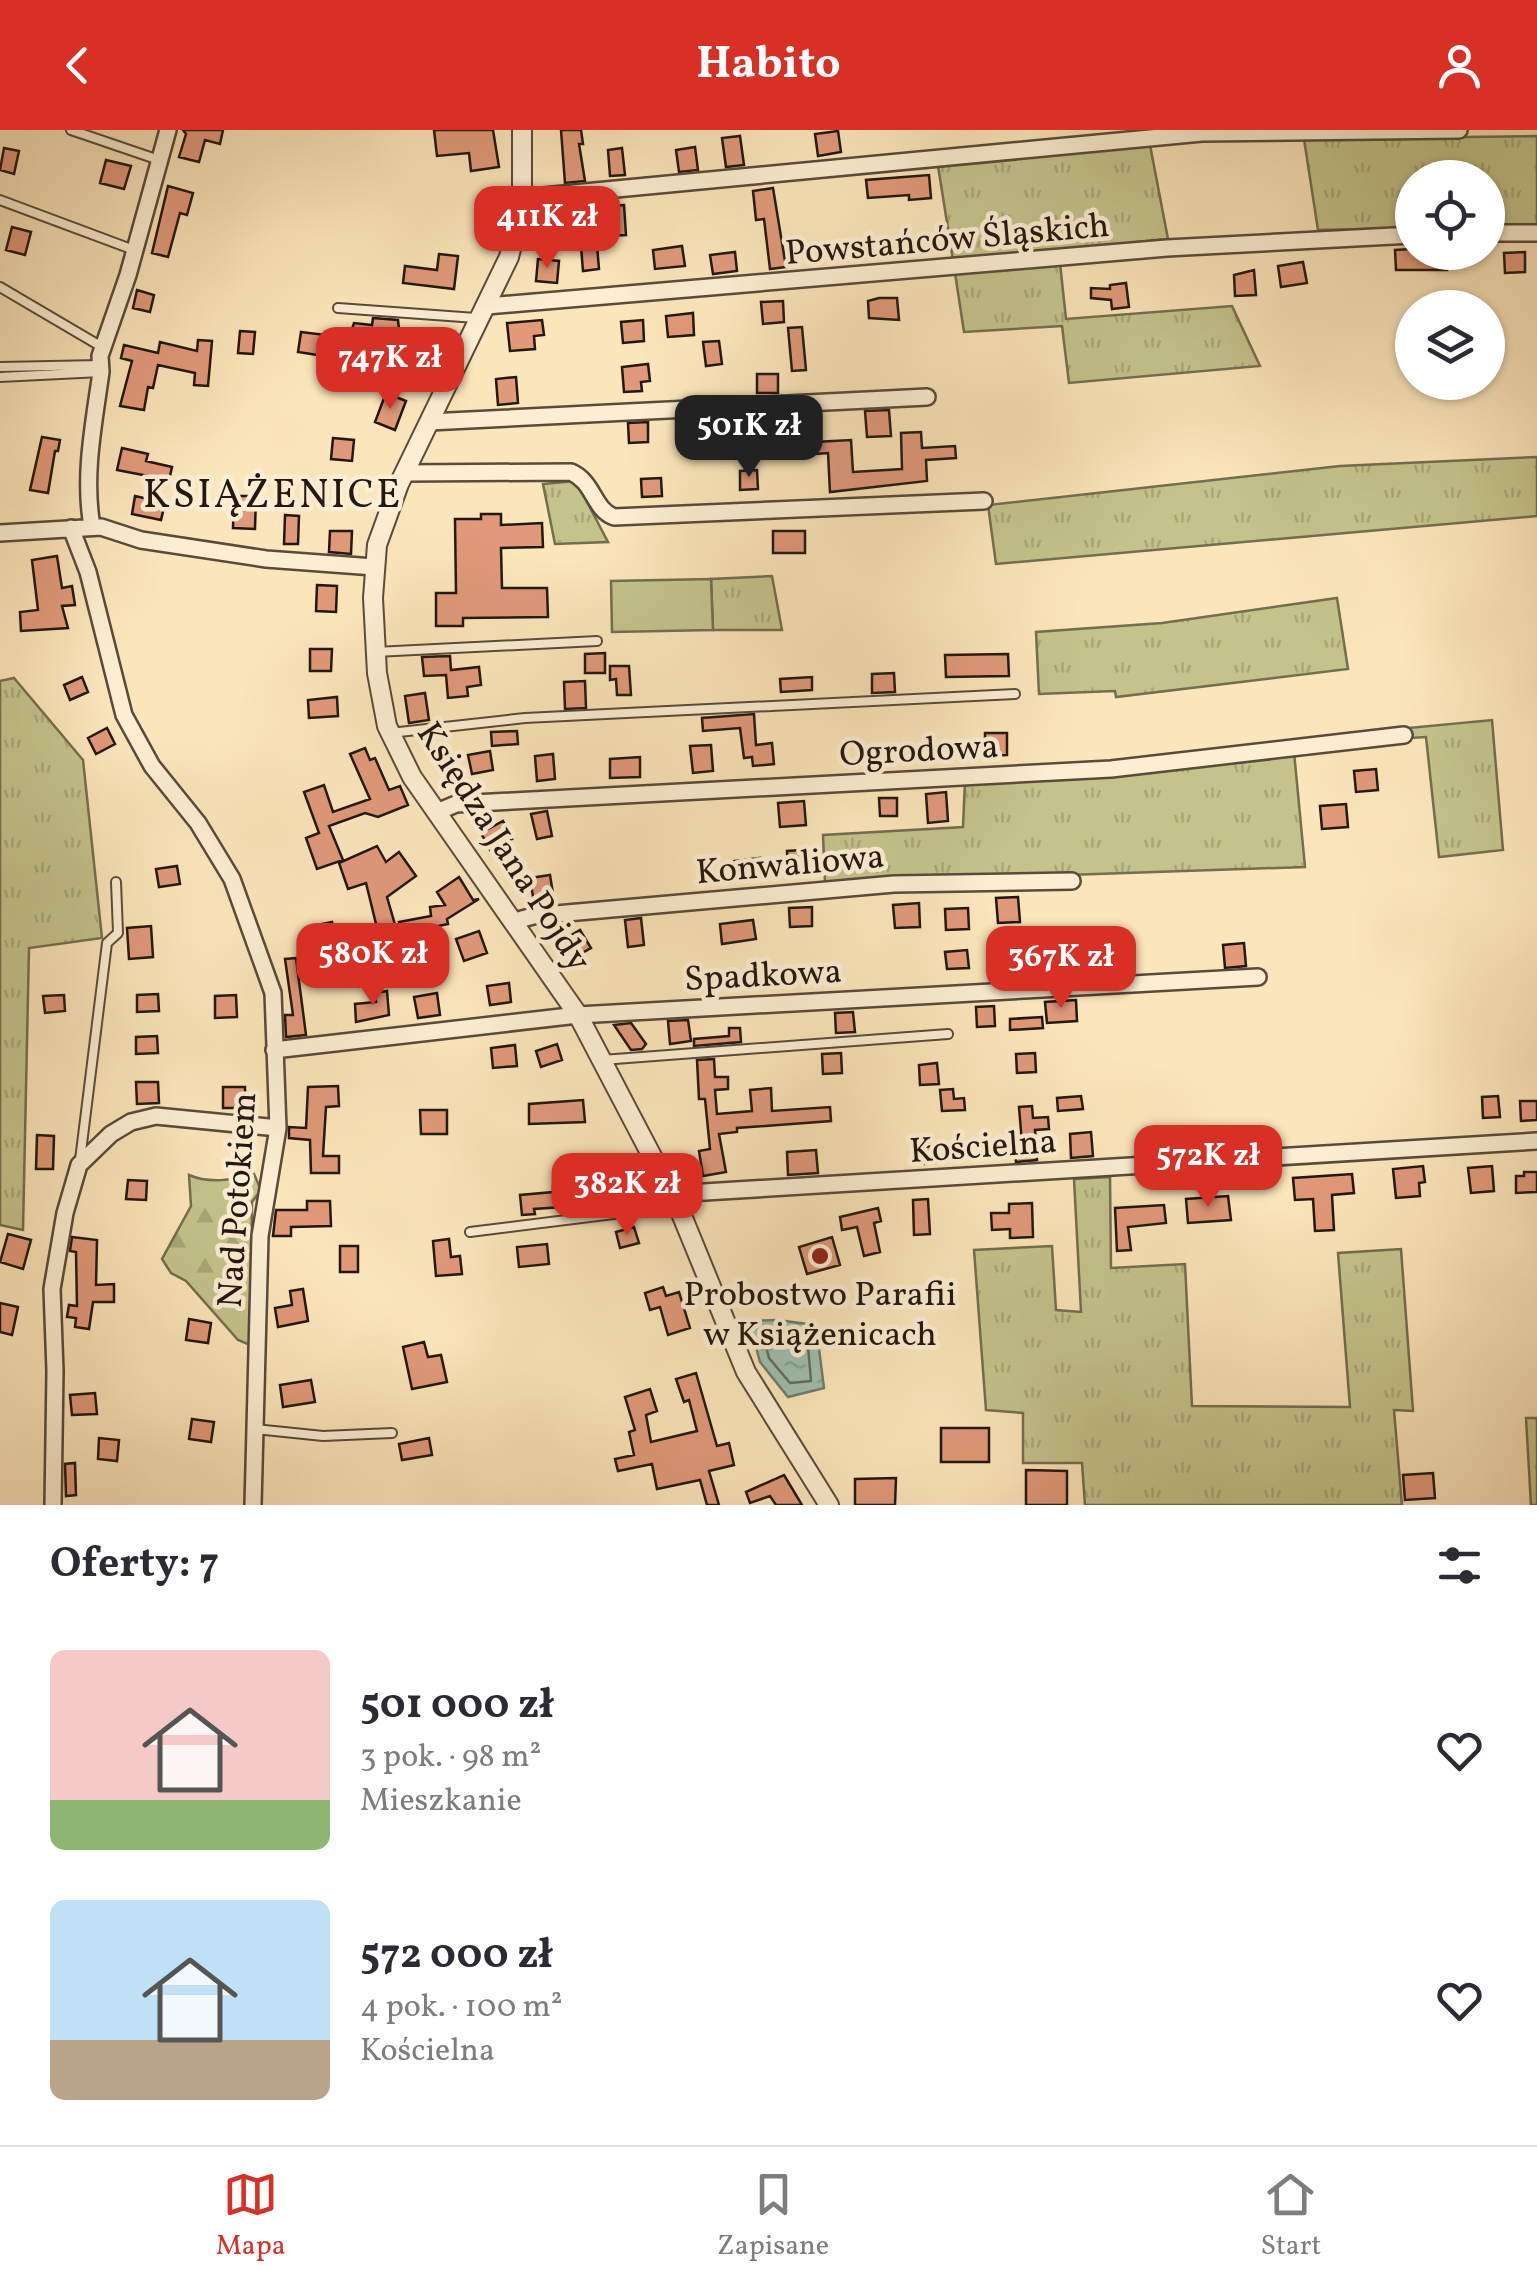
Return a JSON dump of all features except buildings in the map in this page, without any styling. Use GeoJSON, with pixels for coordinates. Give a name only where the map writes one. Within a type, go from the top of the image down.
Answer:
{"type":"FeatureCollection","features":[{"type":"Feature","properties":{"kind":"street"},"geometry":{"type":"LineString","coordinates":[[92,526],[89,466],[102,347],[168,130]]}},
{"type":"Feature","properties":{"kind":"street","name":"Księdza Jana Pojdy"},"geometry":{"type":"LineString","coordinates":[[522,130],[522,198],[515,241],[384,521],[374,568],[380,694],[390,733],[405,765],[578,1015],[675,1200],[746,1372],[829,1505]]}},
{"type":"Feature","properties":{"kind":"street"},"geometry":{"type":"LineString","coordinates":[[522,198],[1202,133],[1459,130]]}},
{"type":"Feature","properties":{"kind":"street"},"geometry":{"type":"LineString","coordinates":[[1505,233],[1537,233]]}},
{"type":"Feature","properties":{"kind":"street","name":"Powstańców Śląskich"},"geometry":{"type":"LineString","coordinates":[[484,312],[1167,248],[1395,235]]}},
{"type":"Feature","properties":{"kind":"street"},"geometry":{"type":"LineString","coordinates":[[429,422],[928,397]]}},
{"type":"Feature","properties":{"kind":"street"},"geometry":{"type":"LineString","coordinates":[[404,473],[571,472],[590,487],[603,512],[614,517],[984,501]]}},
{"type":"Feature","properties":{"kind":"street"},"geometry":{"type":"LineString","coordinates":[[0,534],[92,526],[141,540],[266,559],[374,568]]}},
{"type":"Feature","properties":{"kind":"street","name":"Nad Potokiem"},"geometry":{"type":"LineString","coordinates":[[71,528],[88,572],[124,715],[152,766],[198,823],[232,878],[273,993],[278,1128],[260,1236],[252,1505]]}},
{"type":"Feature","properties":{"kind":"street","name":"Ogrodowa"},"geometry":{"type":"LineString","coordinates":[[436,812],[456,804],[1111,769],[1404,735]]}},
{"type":"Feature","properties":{"kind":"street","name":"Konwaliowa"},"geometry":{"type":"LineString","coordinates":[[514,921],[532,916],[894,884],[1072,880]]}},
{"type":"Feature","properties":{"kind":"street","name":"Spadkowa"},"geometry":{"type":"LineString","coordinates":[[274,1050],[578,1015],[1258,977]]}},
{"type":"Feature","properties":{"kind":"street"},"geometry":{"type":"LineString","coordinates":[[53,1505],[52,1288],[65,1213],[79,1164],[111,1134],[131,1122],[156,1116],[278,1128]]}},
{"type":"Feature","properties":{"kind":"street","name":"Kościelna"},"geometry":{"type":"LineString","coordinates":[[675,1200],[1537,1141]]}},
{"type":"Feature","properties":{"kind":"lane"},"geometry":{"type":"LineString","coordinates":[[71,130],[160,160]]}},
{"type":"Feature","properties":{"kind":"lane"},"geometry":{"type":"LineString","coordinates":[[0,200],[134,250]]}},
{"type":"Feature","properties":{"kind":"lane"},"geometry":{"type":"LineString","coordinates":[[0,287],[102,347]]}},
{"type":"Feature","properties":{"kind":"lane"},"geometry":{"type":"LineString","coordinates":[[338,308],[484,312]]}},
{"type":"Feature","properties":{"kind":"lane"},"geometry":{"type":"LineString","coordinates":[[0,367],[100,368]]}},
{"type":"Feature","properties":{"kind":"lane"},"geometry":{"type":"LineString","coordinates":[[0,378],[100,368]]}},
{"type":"Feature","properties":{"kind":"lane"},"geometry":{"type":"LineString","coordinates":[[375,652],[597,641]]}},
{"type":"Feature","properties":{"kind":"lane"},"geometry":{"type":"LineString","coordinates":[[390,733],[525,718],[1014,694]]}},
{"type":"Feature","properties":{"kind":"lane"},"geometry":{"type":"LineString","coordinates":[[79,1164],[107,943],[118,933],[116,882]]}},
{"type":"Feature","properties":{"kind":"lane"},"geometry":{"type":"LineString","coordinates":[[602,1060],[948,1034]]}},
{"type":"Feature","properties":{"kind":"lane"},"geometry":{"type":"LineString","coordinates":[[470,1232],[675,1200]]}},
{"type":"Feature","properties":{"kind":"lane"},"geometry":{"type":"LineString","coordinates":[[255,1428],[323,1436],[392,1433]]}},
{"type":"Feature","properties":{"kind":"path"},"geometry":{"type":"LineString","coordinates":[[426,324],[460,340]]}},
{"type":"Feature","properties":{"kind":"green space"},"geometry":{"type":"Polygon","coordinates":[[[1537,136],[1537,226],[1505,227],[1505,160],[1395,160],[1395,228],[1318,230],[1304,139],[1537,136]]]}},
{"type":"Feature","properties":{"kind":"green space"},"geometry":{"type":"Polygon","coordinates":[[[1150,145],[1168,239],[953,260],[938,166],[1150,145]]]}},
{"type":"Feature","properties":{"kind":"green space"},"geometry":{"type":"Polygon","coordinates":[[[1060,263],[1066,319],[1232,306],[1260,366],[1069,383],[1062,326],[964,332],[955,273],[1060,263]]]}},
{"type":"Feature","properties":{"kind":"green space"},"geometry":{"type":"Polygon","coordinates":[[[1537,457],[1537,516],[996,564],[988,505],[1340,466],[1537,457]]]}},
{"type":"Feature","properties":{"kind":"green space"},"geometry":{"type":"Polygon","coordinates":[[[576,481],[608,542],[555,544],[543,484],[576,481]]]}},
{"type":"Feature","properties":{"kind":"green space"},"geometry":{"type":"Polygon","coordinates":[[[772,576],[782,630],[713,630],[711,579],[772,576]]]}},
{"type":"Feature","properties":{"kind":"green space"},"geometry":{"type":"Polygon","coordinates":[[[711,579],[713,630],[612,632],[611,581],[711,579]]]}},
{"type":"Feature","properties":{"kind":"green space"},"geometry":{"type":"Polygon","coordinates":[[[1337,598],[1348,669],[1116,697],[1115,691],[1039,694],[1036,632],[1162,623],[1337,598]]]}},
{"type":"Feature","properties":{"kind":"green space"},"geometry":{"type":"Polygon","coordinates":[[[14,678],[83,760],[102,938],[29,948],[23,1230],[0,1225],[0,681],[14,678]]]}},
{"type":"Feature","properties":{"kind":"green space"},"geometry":{"type":"Polygon","coordinates":[[[1492,720],[1503,850],[1439,857],[1426,737],[1410,738],[1408,728],[1492,720]]]}},
{"type":"Feature","properties":{"kind":"green space"},"geometry":{"type":"Polygon","coordinates":[[[1294,752],[1305,867],[825,883],[823,835],[963,827],[965,781],[1294,752]]]}},
{"type":"Feature","properties":{"kind":"green space"},"geometry":{"type":"Polygon","coordinates":[[[254,1174],[261,1190],[252,1202],[250,1345],[238,1340],[186,1281],[171,1273],[162,1259],[191,1206],[189,1175],[221,1180],[254,1174]]]}},
{"type":"Feature","properties":{"kind":"green space"},"geometry":{"type":"Polygon","coordinates":[[[1110,1177],[1111,1268],[1185,1264],[1192,1406],[1350,1407],[1338,1253],[1401,1249],[1413,1411],[1394,1410],[1402,1505],[1085,1505],[1082,1463],[1023,1463],[1023,1413],[986,1410],[974,1250],[1052,1246],[1056,1310],[1081,1312],[1074,1179],[1110,1177]]]}},
{"type":"Feature","properties":{"kind":"green space"},"geometry":{"type":"Polygon","coordinates":[[[1526,1418],[1537,1418],[1537,1505],[1531,1505],[1526,1418]]]}},
{"type":"Feature","properties":{"kind":"water"},"geometry":{"type":"Polygon","coordinates":[[[749,1321],[807,1324],[818,1341],[824,1388],[788,1397],[760,1362],[749,1321]]]}},
{"type":"Feature","properties":{"kind":"place","name":"Probostwo Parafii w Książenicach"},"geometry":{"type":"Point","coordinates":[820,1256]}},
{"type":"Feature","properties":{"kind":"district","name":"KSIĄŻENICE"},"geometry":{"type":"Point","coordinates":[273,493]}}]}
